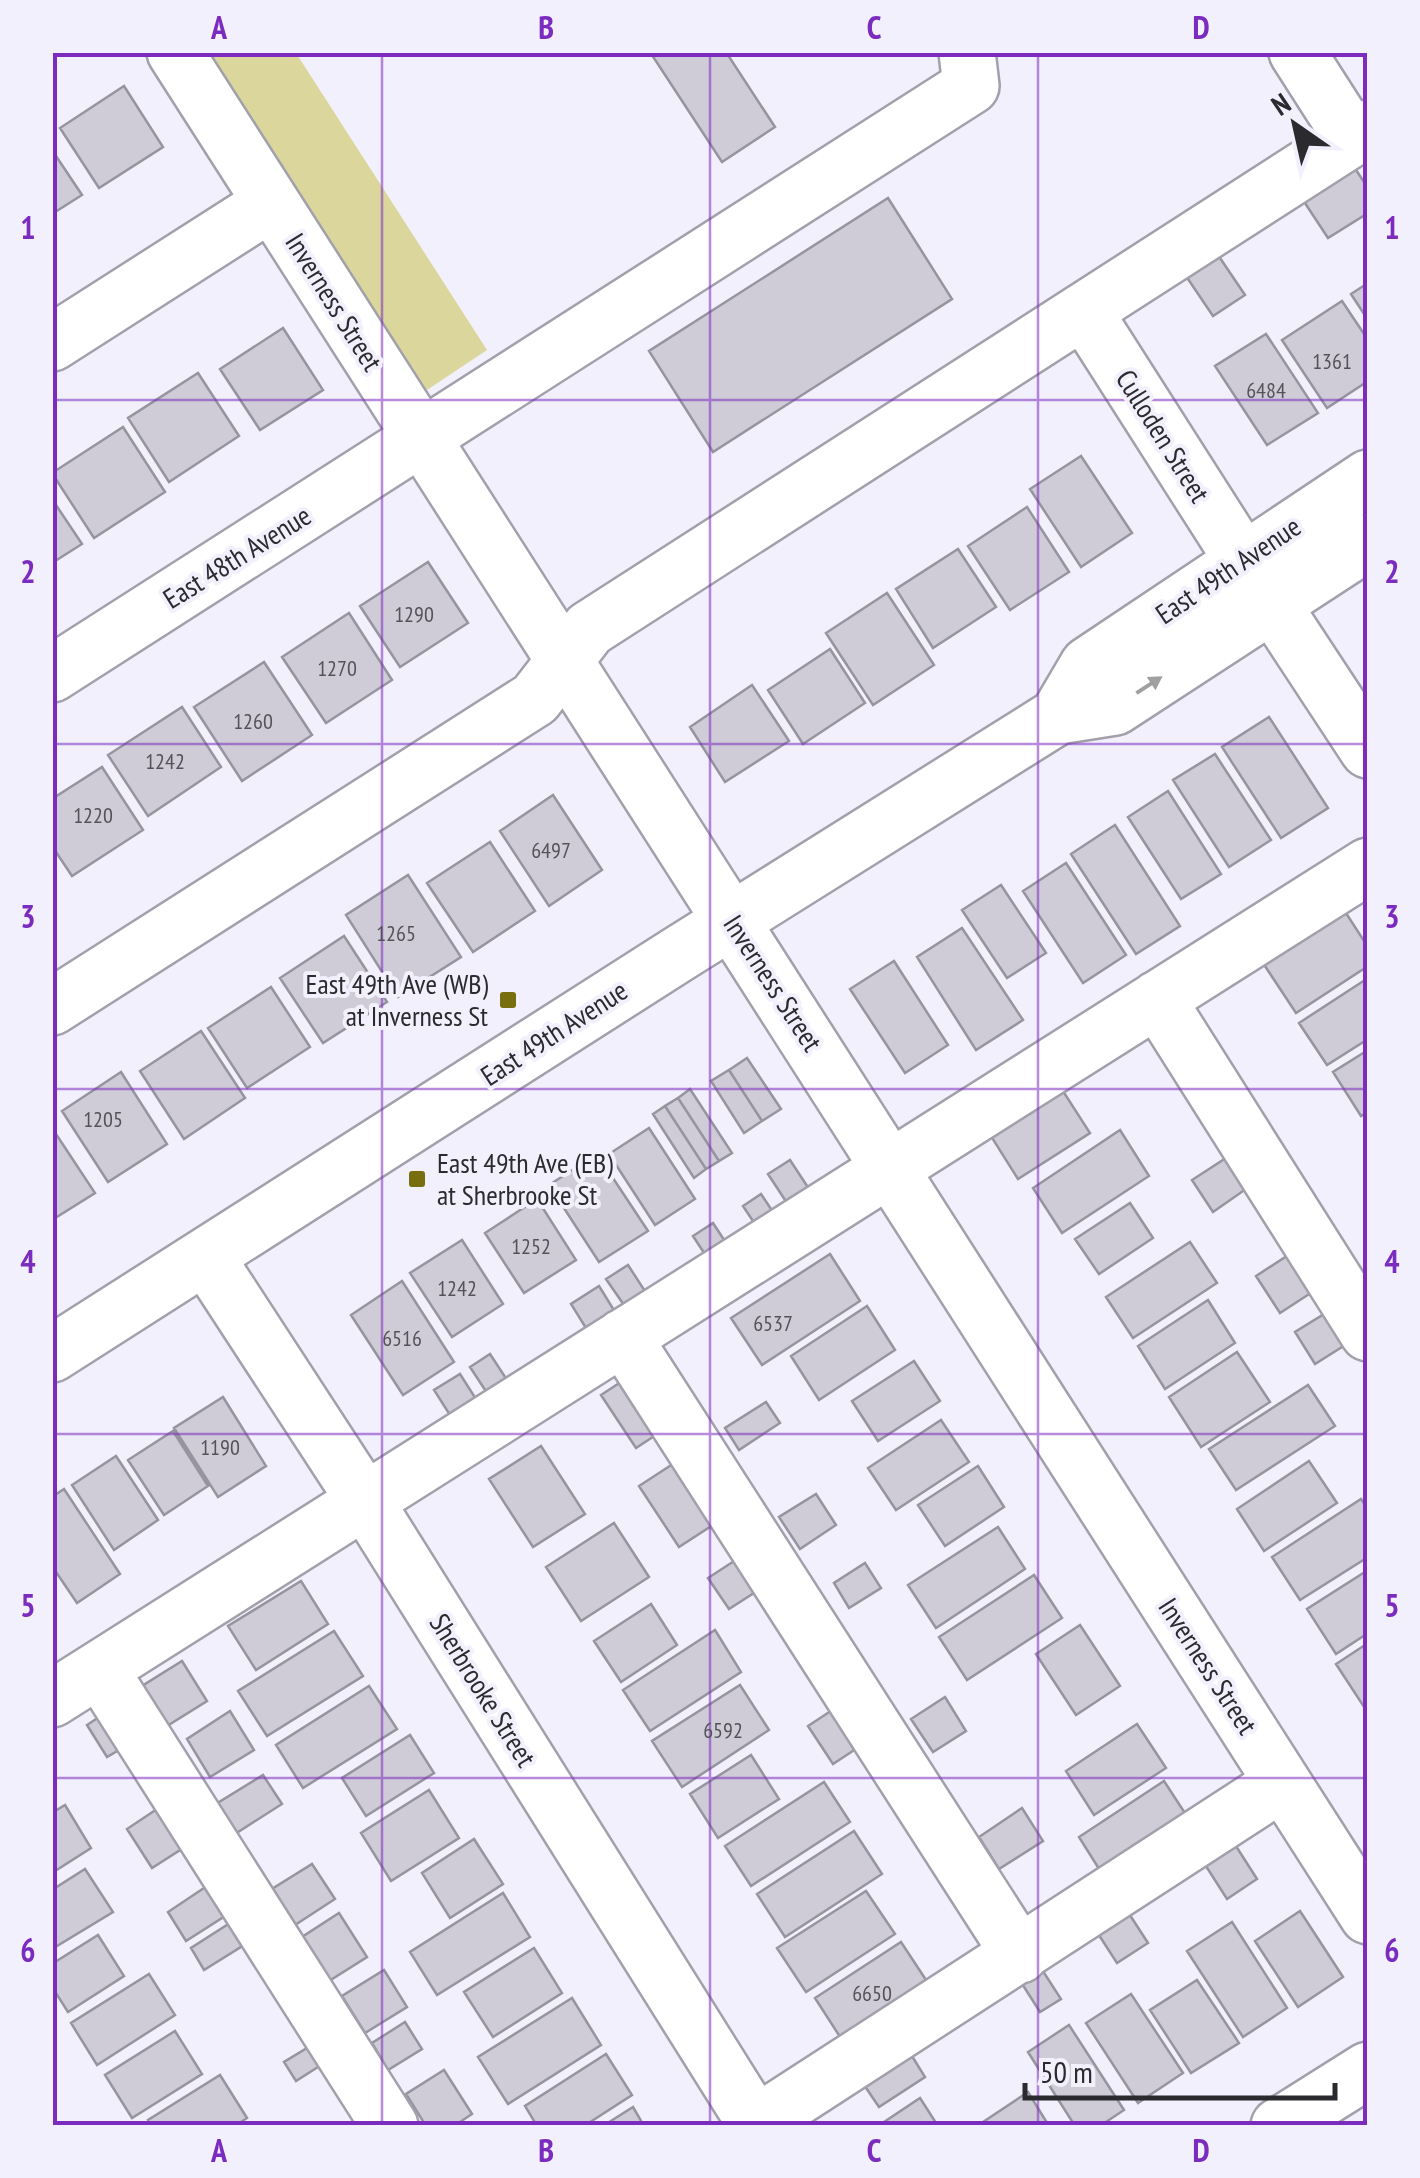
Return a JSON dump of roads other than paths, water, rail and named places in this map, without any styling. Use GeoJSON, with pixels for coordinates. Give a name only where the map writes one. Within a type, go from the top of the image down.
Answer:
{"type":"FeatureCollection","features":[{"type":"Feature","properties":{"kind":"street","name":"Inverness Street"},"geometry":{"type":"LineString","coordinates":[[175,52],[1368,1916]]}},
{"type":"Feature","properties":{"kind":"street","name":"East 48th Avenue"},"geometry":{"type":"LineString","coordinates":[[52,674],[971,86],[968,52]]}},
{"type":"Feature","properties":{"kind":"street"},"geometry":{"type":"LineString","coordinates":[[52,1007],[535,699],[589,629],[1360,133],[1297,52]]}},
{"type":"Feature","properties":{"kind":"street"},"geometry":{"type":"LineString","coordinates":[[52,343],[271,203]]}},
{"type":"Feature","properties":{"kind":"street","name":"Culloden Street"},"geometry":{"type":"LineString","coordinates":[[1085,313],[1242,560]]}},
{"type":"Feature","properties":{"kind":"street","name":"East 49th Avenue"},"geometry":{"type":"LineString","coordinates":[[1058,716],[1088,665],[1368,478]]}},
{"type":"Feature","properties":{"kind":"street","name":"East 49th Avenue"},"geometry":{"type":"LineString","coordinates":[[52,1354],[1058,716],[1116,707],[1368,542]]}},
{"type":"Feature","properties":{"kind":"street"},"geometry":{"type":"LineString","coordinates":[[1272,604],[1368,750]]}},
{"type":"Feature","properties":{"kind":"street"},"geometry":{"type":"LineString","coordinates":[[52,1699],[1368,866]]}},
{"type":"Feature","properties":{"kind":"street"},"geometry":{"type":"LineString","coordinates":[[1157,999],[1368,1334]]}},
{"type":"Feature","properties":{"kind":"street","name":"Sherbrooke Street"},"geometry":{"type":"LineString","coordinates":[[206,1257],[365,1501],[756,2125]]}},
{"type":"Feature","properties":{"kind":"street"},"geometry":{"type":"LineString","coordinates":[[623,1337],[1020,1955]]}},
{"type":"Feature","properties":{"kind":"street"},"geometry":{"type":"LineString","coordinates":[[100,1670],[390,2126]]}},
{"type":"Feature","properties":{"kind":"street"},"geometry":{"type":"LineString","coordinates":[[756,2125],[1282,1783]]}},
{"type":"Feature","properties":{"kind":"street"},"geometry":{"type":"LineString","coordinates":[[1279,2126],[1368,2070]]}},
{"type":"Feature","properties":{"kind":"place","name":"East 49th Ave (WB) at Inverness St"},"geometry":{"type":"Point","coordinates":[508,1000]}},
{"type":"Feature","properties":{"kind":"place","name":"East 49th Ave (EB) at Sherbrooke St"},"geometry":{"type":"Point","coordinates":[417,1179]}}]}
